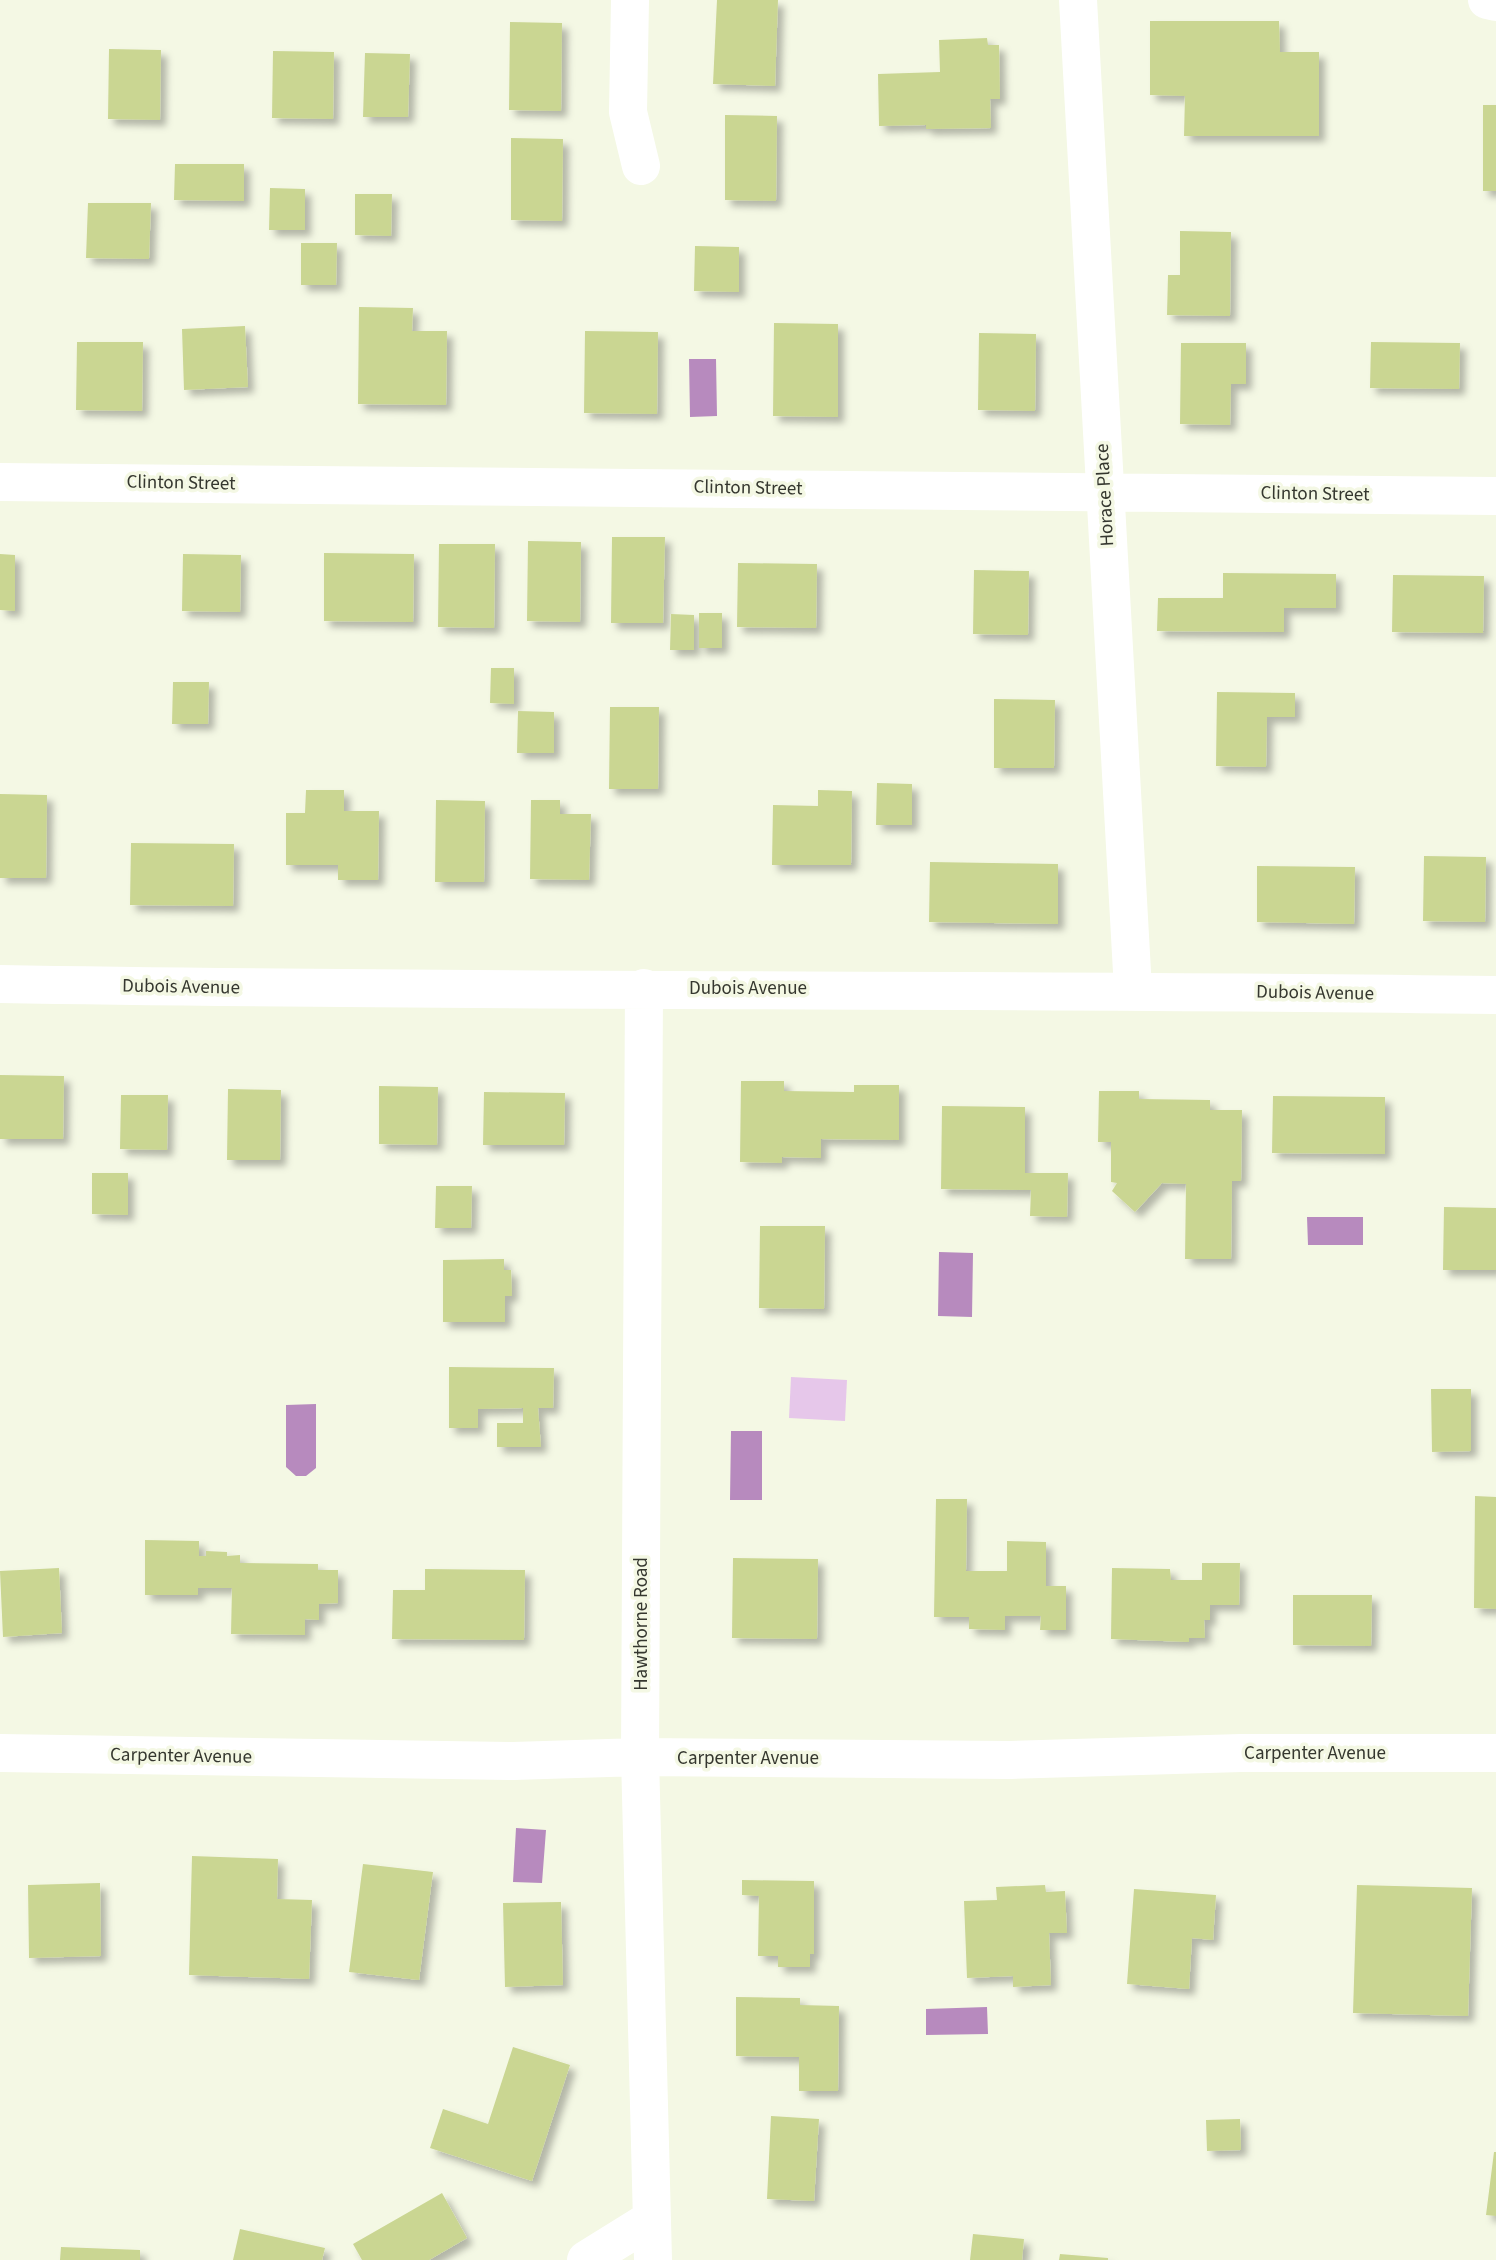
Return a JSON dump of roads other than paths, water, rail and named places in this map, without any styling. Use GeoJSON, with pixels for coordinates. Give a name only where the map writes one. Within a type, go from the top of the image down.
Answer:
{"type":"FeatureCollection","features":[{"type":"Feature","properties":{"kind":"street"},"geometry":{"type":"LineString","coordinates":[[630,0],[628,112],[641,166]]}},
{"type":"Feature","properties":{"kind":"street","name":"Horace Place"},"geometry":{"type":"LineString","coordinates":[[1078,0],[1133,990]]}},
{"type":"Feature","properties":{"kind":"street"},"geometry":{"type":"LineString","coordinates":[[1487,0],[1496,2]]}},
{"type":"Feature","properties":{"kind":"street","name":"Clinton Street"},"geometry":{"type":"LineString","coordinates":[[0,482],[1496,496]]}},
{"type":"Feature","properties":{"kind":"street","name":"Dubois Avenue"},"geometry":{"type":"LineString","coordinates":[[0,984],[244,988],[1133,990],[1496,995]]}},
{"type":"Feature","properties":{"kind":"street","name":"Hawthorne Road"},"geometry":{"type":"LineString","coordinates":[[644,988],[640,1758],[653,2260]]}},
{"type":"Feature","properties":{"kind":"street","name":"Carpenter Avenue"},"geometry":{"type":"LineString","coordinates":[[0,1753],[513,1761],[640,1758],[1010,1760],[1241,1754],[1496,1753]]}},
{"type":"Feature","properties":{"kind":"street"},"geometry":{"type":"LineString","coordinates":[[586,2260],[652,2219]]}}]}
